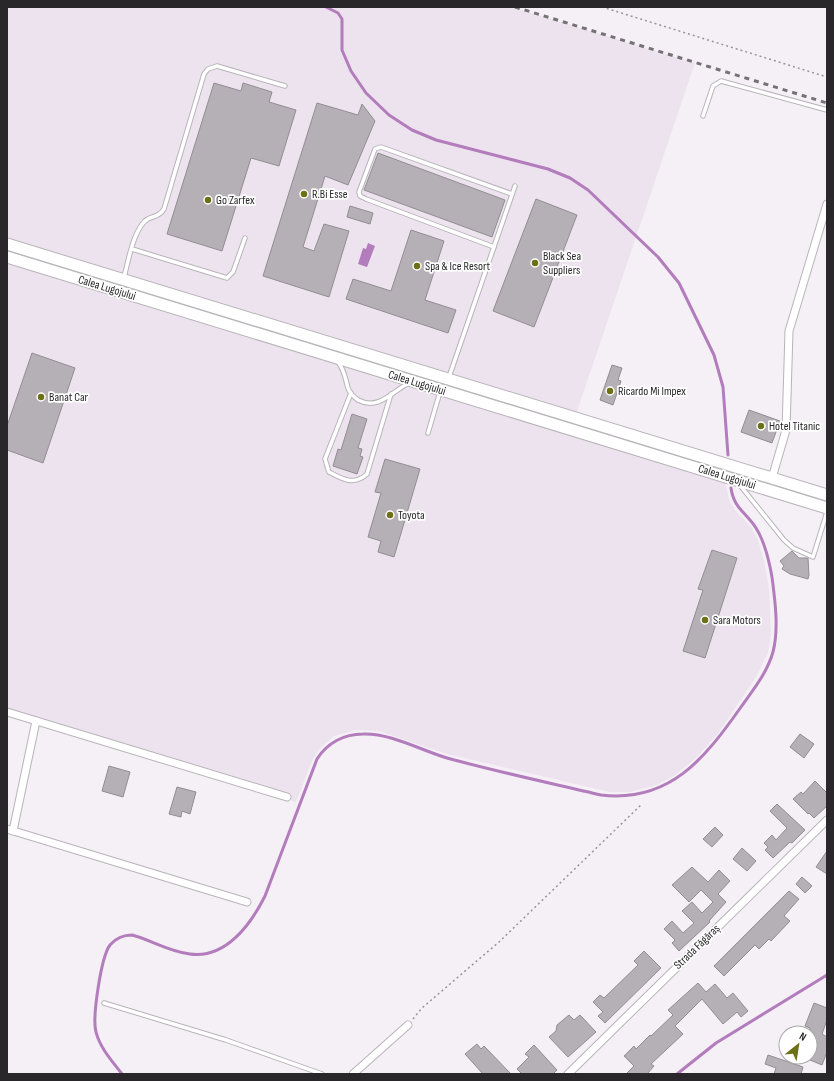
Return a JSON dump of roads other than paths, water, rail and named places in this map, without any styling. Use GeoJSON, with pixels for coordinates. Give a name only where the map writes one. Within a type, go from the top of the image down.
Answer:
{"type":"FeatureCollection","features":[{"type":"Feature","properties":{"kind":"main road","name":"Calea Lugojului"},"geometry":{"type":"LineString","coordinates":[[7,244],[827,495]]}},
{"type":"Feature","properties":{"kind":"main road","name":"Calea Lugojului"},"geometry":{"type":"LineString","coordinates":[[7,257],[827,508]]}},
{"type":"Feature","properties":{"kind":"street"},"geometry":{"type":"LineString","coordinates":[[772,478],[786,430],[789,331],[827,204]]}},
{"type":"Feature","properties":{"kind":"street"},"geometry":{"type":"LineString","coordinates":[[7,712],[287,797]]}},
{"type":"Feature","properties":{"kind":"street"},"geometry":{"type":"LineString","coordinates":[[36,721],[10,830],[247,902]]}},
{"type":"Feature","properties":{"kind":"street","name":"Strada Făgăraș"},"geometry":{"type":"LineString","coordinates":[[568,1074],[827,820]]}},
{"type":"Feature","properties":{"kind":"street"},"geometry":{"type":"LineString","coordinates":[[353,1074],[408,1025]]}},
{"type":"Feature","properties":{"kind":"lane"},"geometry":{"type":"LineString","coordinates":[[123,280],[137,231],[146,220],[161,215],[164,209],[204,74],[208,69],[217,66],[285,86]]}},
{"type":"Feature","properties":{"kind":"lane"},"geometry":{"type":"LineString","coordinates":[[703,116],[714,86],[721,81],[827,110]]}},
{"type":"Feature","properties":{"kind":"lane"},"geometry":{"type":"LineString","coordinates":[[494,247],[366,199],[360,196],[359,192],[375,149],[382,147],[512,194]]}},
{"type":"Feature","properties":{"kind":"lane"},"geometry":{"type":"LineString","coordinates":[[448,380],[515,186]]}},
{"type":"Feature","properties":{"kind":"lane"},"geometry":{"type":"LineString","coordinates":[[132,249],[227,278],[233,272],[245,238]]}},
{"type":"Feature","properties":{"kind":"lane"},"geometry":{"type":"LineString","coordinates":[[335,358],[344,369],[353,397],[368,403],[376,404],[412,381]]}},
{"type":"Feature","properties":{"kind":"lane"},"geometry":{"type":"LineString","coordinates":[[428,433],[441,390]]}},
{"type":"Feature","properties":{"kind":"lane"},"geometry":{"type":"LineString","coordinates":[[351,393],[325,459],[328,472],[339,478],[351,481],[360,480],[367,474],[391,394]]}},
{"type":"Feature","properties":{"kind":"lane"},"geometry":{"type":"LineString","coordinates":[[736,480],[784,540],[793,548],[812,557],[827,512]]}},
{"type":"Feature","properties":{"kind":"lane"},"geometry":{"type":"LineString","coordinates":[[104,1003],[226,1040],[322,1074]]}},
{"type":"Feature","properties":{"kind":"waterway"},"geometry":{"type":"LineString","coordinates":[[326,7],[338,13],[342,19],[342,50],[351,71],[366,93],[389,115],[412,130],[436,140],[548,169],[570,178],[588,190],[658,257],[679,283],[714,355],[723,387],[728,455]]}},
{"type":"Feature","properties":{"kind":"waterway"},"geometry":{"type":"LineString","coordinates":[[122,1074],[100,1043],[95,1025],[98,988],[103,962],[110,945],[120,937],[132,935],[175,951],[190,954],[203,954],[215,951],[236,937],[245,928],[265,896],[317,759],[326,748],[337,740],[356,734],[374,734],[384,736],[447,758],[601,795],[625,796],[647,792],[666,784],[683,773],[699,759],[714,743],[759,681],[770,660],[775,643],[775,605],[770,564],[762,539],[756,528],[738,506],[731,488]]}},
{"type":"Feature","properties":{"kind":"waterway"},"geometry":{"type":"LineString","coordinates":[[677,1074],[716,1043],[827,975]]}},
{"type":"Feature","properties":{"kind":"railway"},"geometry":{"type":"LineString","coordinates":[[515,7],[827,103]]}},
{"type":"Feature","properties":{"kind":"place","name":"R.Bi Esse"},"geometry":{"type":"Point","coordinates":[304,194]}},
{"type":"Feature","properties":{"kind":"place","name":"Go Zarfex"},"geometry":{"type":"Point","coordinates":[208,200]}},
{"type":"Feature","properties":{"kind":"place","name":"Black Sea Suppliers"},"geometry":{"type":"Point","coordinates":[535,263]}},
{"type":"Feature","properties":{"kind":"place","name":"Spa & Ice Resort"},"geometry":{"type":"Point","coordinates":[417,266]}},
{"type":"Feature","properties":{"kind":"place","name":"Ricardo Mi Impex"},"geometry":{"type":"Point","coordinates":[610,391]}},
{"type":"Feature","properties":{"kind":"place","name":"Banat Car"},"geometry":{"type":"Point","coordinates":[41,397]}},
{"type":"Feature","properties":{"kind":"place","name":"Hotel Titanic"},"geometry":{"type":"Point","coordinates":[761,426]}},
{"type":"Feature","properties":{"kind":"place","name":"Toyota"},"geometry":{"type":"Point","coordinates":[390,515]}},
{"type":"Feature","properties":{"kind":"place","name":"Sara Motors"},"geometry":{"type":"Point","coordinates":[705,620]}}]}
